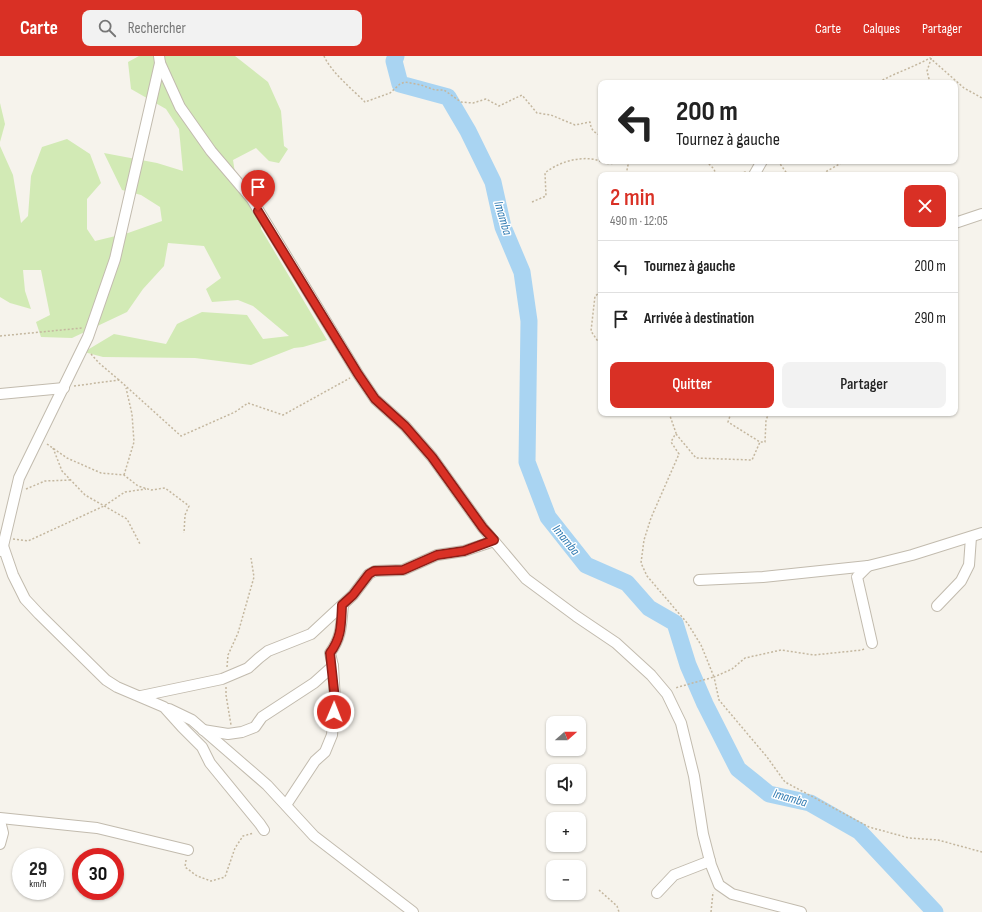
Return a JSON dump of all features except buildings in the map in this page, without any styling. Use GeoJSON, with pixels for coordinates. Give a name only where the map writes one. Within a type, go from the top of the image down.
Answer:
{"type":"FeatureCollection","features":[{"type":"Feature","properties":{"kind":"street"},"geometry":{"type":"LineString","coordinates":[[159,60],[115,260],[84,346],[19,478],[3,545],[13,575],[25,598],[39,614],[106,680],[117,687],[164,706],[192,720],[267,785],[314,836],[413,912]]}},
{"type":"Feature","properties":{"kind":"street"},"geometry":{"type":"LineString","coordinates":[[159,60],[180,107],[211,151],[251,198],[358,374],[375,399],[405,426],[432,457],[483,528],[526,579],[616,643],[650,675],[667,694],[681,723],[694,776],[703,834],[710,861],[719,885],[732,894],[801,912]]}},
{"type":"Feature","properties":{"kind":"street"},"geometry":{"type":"LineString","coordinates":[[958,222],[982,214]]}},
{"type":"Feature","properties":{"kind":"street"},"geometry":{"type":"LineString","coordinates":[[0,394],[64,388]]}},
{"type":"Feature","properties":{"kind":"street"},"geometry":{"type":"LineString","coordinates":[[699,580],[763,577],[868,566],[912,555],[982,533]]}},
{"type":"Feature","properties":{"kind":"street"},"geometry":{"type":"LineString","coordinates":[[937,606],[961,581],[969,565],[971,537]]}},
{"type":"Feature","properties":{"kind":"street"},"geometry":{"type":"LineString","coordinates":[[141,696],[227,677],[248,668],[268,651],[311,634],[353,595],[369,574],[374,571],[403,570],[437,555],[464,551],[494,540]]}},
{"type":"Feature","properties":{"kind":"street"},"geometry":{"type":"LineString","coordinates":[[868,566],[857,577],[872,643]]}},
{"type":"Feature","properties":{"kind":"street"},"geometry":{"type":"LineString","coordinates":[[286,805],[315,761],[325,752],[332,735],[335,700],[333,666],[330,653],[337,643],[340,632],[342,605]]}},
{"type":"Feature","properties":{"kind":"street"},"geometry":{"type":"LineString","coordinates":[[203,730],[233,734],[255,727],[262,717],[314,684],[333,666]]}},
{"type":"Feature","properties":{"kind":"street"},"geometry":{"type":"LineString","coordinates":[[164,706],[202,747],[210,763],[264,830]]}},
{"type":"Feature","properties":{"kind":"street"},"geometry":{"type":"LineString","coordinates":[[0,844],[3,833],[0,819],[97,828],[188,850]]}},
{"type":"Feature","properties":{"kind":"street"},"geometry":{"type":"LineString","coordinates":[[657,894],[674,875],[710,861]]}},
{"type":"Feature","properties":{"kind":"path"},"geometry":{"type":"LineString","coordinates":[[324,56],[341,77],[365,102],[390,93],[400,84],[405,82],[421,85],[435,90],[444,90],[461,102],[473,103],[486,99],[499,106],[522,95],[537,113],[551,116],[575,125],[590,122],[591,129],[598,134]]}},
{"type":"Feature","properties":{"kind":"path"},"geometry":{"type":"LineString","coordinates":[[884,80],[893,74],[931,57]]}},
{"type":"Feature","properties":{"kind":"path"},"geometry":{"type":"LineString","coordinates":[[929,80],[927,71],[931,57]]}},
{"type":"Feature","properties":{"kind":"path"},"geometry":{"type":"LineString","coordinates":[[931,57],[955,80]]}},
{"type":"Feature","properties":{"kind":"path"},"geometry":{"type":"LineString","coordinates":[[958,82],[964,88],[982,98]]}},
{"type":"Feature","properties":{"kind":"path"},"geometry":{"type":"LineString","coordinates":[[532,202],[546,196],[545,173],[552,167],[568,161],[581,159],[592,159],[598,161]]}},
{"type":"Feature","properties":{"kind":"path"},"geometry":{"type":"LineString","coordinates":[[709,164],[715,172]]}},
{"type":"Feature","properties":{"kind":"path"},"geometry":{"type":"LineString","coordinates":[[826,172],[840,164]]}},
{"type":"Feature","properties":{"kind":"path"},"geometry":{"type":"LineString","coordinates":[[742,172],[758,168]]}},
{"type":"Feature","properties":{"kind":"path"},"geometry":{"type":"LineString","coordinates":[[598,294],[595,296],[591,331],[598,342]]}},
{"type":"Feature","properties":{"kind":"path"},"geometry":{"type":"LineString","coordinates":[[0,336],[92,327]]}},
{"type":"Feature","properties":{"kind":"path"},"geometry":{"type":"LineString","coordinates":[[84,346],[99,363],[181,436],[235,412],[248,403],[282,416],[358,374]]}},
{"type":"Feature","properties":{"kind":"path"},"geometry":{"type":"LineString","coordinates":[[64,388],[119,380]]}},
{"type":"Feature","properties":{"kind":"path"},"geometry":{"type":"LineString","coordinates":[[124,475],[134,442],[132,414],[126,386]]}},
{"type":"Feature","properties":{"kind":"path"},"geometry":{"type":"LineString","coordinates":[[670,416],[676,434],[696,458],[752,460],[760,442]]}},
{"type":"Feature","properties":{"kind":"path"},"geometry":{"type":"LineString","coordinates":[[730,416],[728,422],[760,442],[765,442],[766,420],[768,416]]}},
{"type":"Feature","properties":{"kind":"path"},"geometry":{"type":"LineString","coordinates":[[676,434],[671,442],[679,454],[651,518],[644,540],[641,563],[647,576],[688,624],[701,645],[714,677],[719,700],[786,782],[869,827],[909,838],[938,840],[982,852]]}},
{"type":"Feature","properties":{"kind":"path"},"geometry":{"type":"LineString","coordinates":[[39,438],[67,458],[101,473],[124,475],[138,486],[151,490],[164,488],[189,506],[184,515],[184,533]]}},
{"type":"Feature","properties":{"kind":"path"},"geometry":{"type":"LineString","coordinates":[[53,448],[62,471],[85,495],[127,519],[140,544]]}},
{"type":"Feature","properties":{"kind":"path"},"geometry":{"type":"LineString","coordinates":[[16,494],[45,481],[71,480]]}},
{"type":"Feature","properties":{"kind":"path"},"geometry":{"type":"LineString","coordinates":[[3,545],[28,540],[104,506],[125,492],[146,488]]}},
{"type":"Feature","properties":{"kind":"path"},"geometry":{"type":"LineString","coordinates":[[233,734],[226,695],[228,655],[238,633],[254,576],[251,558]]}},
{"type":"Feature","properties":{"kind":"path"},"geometry":{"type":"LineString","coordinates":[[676,687],[714,677],[732,669],[745,658],[781,650],[814,655],[862,650],[872,643]]}},
{"type":"Feature","properties":{"kind":"path"},"geometry":{"type":"LineString","coordinates":[[188,850],[185,867],[196,876],[210,881],[225,877],[235,848],[243,836],[264,830]]}},
{"type":"Feature","properties":{"kind":"path"},"geometry":{"type":"LineString","coordinates":[[711,912],[714,889],[719,885]]}},
{"type":"Feature","properties":{"kind":"path"},"geometry":{"type":"LineString","coordinates":[[599,890],[617,906],[619,912]]}},
{"type":"Feature","properties":{"kind":"green space"},"geometry":{"type":"Polygon","coordinates":[[[139,56],[235,56],[268,82],[281,111],[284,146],[288,149],[279,163],[269,161],[256,148],[233,160],[235,173],[262,215],[261,229],[327,340],[294,348],[251,365],[195,358],[103,357],[84,352],[114,334],[166,344],[177,324],[202,312],[247,315],[263,339],[289,336],[253,306],[238,300],[212,302],[206,289],[221,278],[204,246],[168,243],[164,266],[143,289],[127,312],[72,338],[41,337],[36,322],[50,315],[41,270],[23,270],[25,291],[31,309],[10,303],[0,297],[0,146],[13,175],[21,223],[28,216],[31,176],[42,147],[67,139],[90,154],[101,183],[87,199],[87,229],[95,241],[128,233],[162,221],[160,207],[141,195],[122,190],[104,153],[157,163],[183,171],[179,129],[166,109],[131,89],[128,62],[139,56]]]}},
{"type":"Feature","properties":{"kind":"green space"},"geometry":{"type":"Polygon","coordinates":[[[0,103],[5,124],[0,142],[0,103]]]}},
{"type":"Feature","properties":{"kind":"waterway","name":"Imamba"},"geometry":{"type":"LineString","coordinates":[[396,56],[394,61],[400,84],[448,97],[468,131],[493,182],[503,227],[522,272],[529,321],[527,462],[548,517],[586,565],[627,583],[649,608],[675,623],[688,665],[705,704],[738,769],[769,794],[810,803],[859,831],[935,912]]}},
{"type":"Feature","properties":{"kind":"route"},"geometry":{"type":"LineString","coordinates":[[258,211],[358,374],[375,399],[405,426],[432,457],[483,528],[494,540],[464,551],[437,555],[403,570],[374,571],[369,574],[353,595],[342,605],[340,632],[337,643],[330,653],[333,666],[335,700],[334,712]]}}]}
